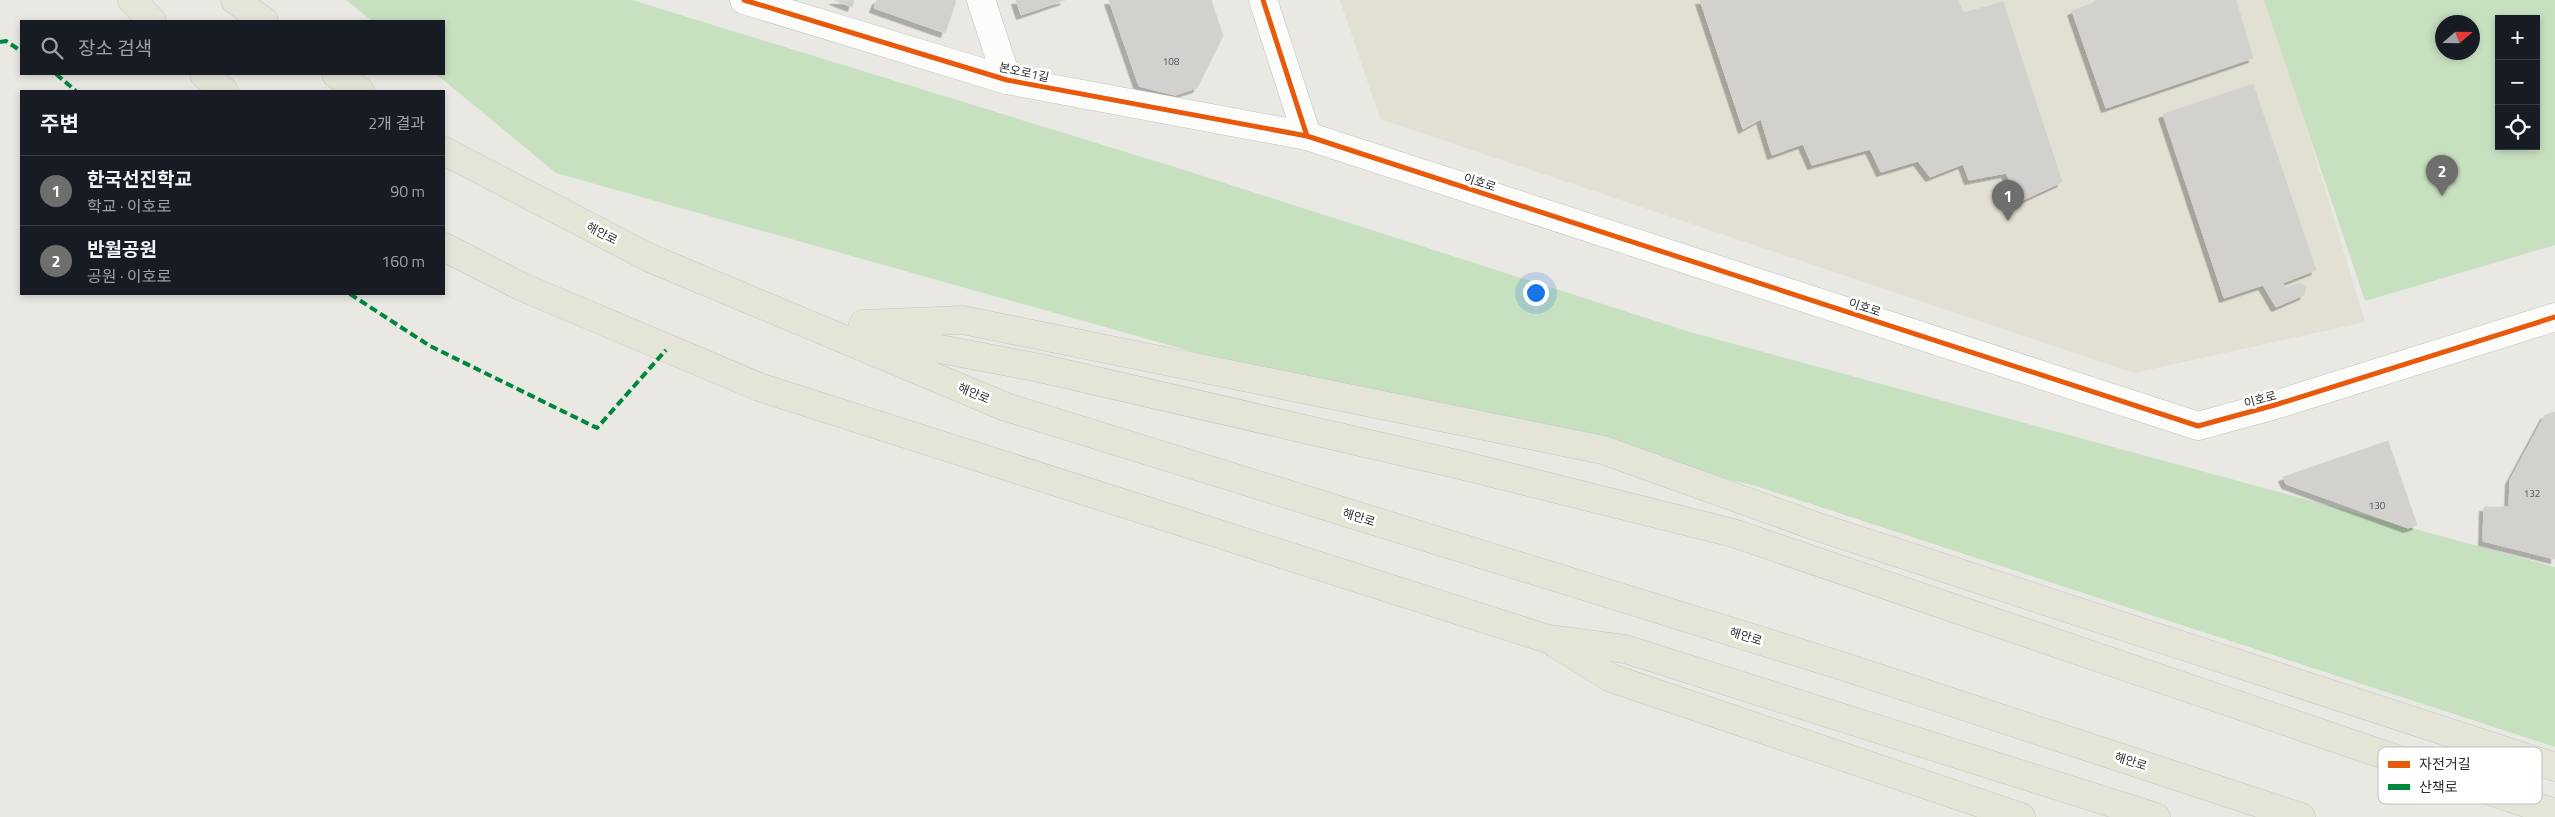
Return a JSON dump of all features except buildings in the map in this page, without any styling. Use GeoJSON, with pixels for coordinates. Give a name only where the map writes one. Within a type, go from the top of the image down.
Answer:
{"type":"FeatureCollection","features":[{"type":"Feature","properties":{"kind":"main road"},"geometry":{"type":"LineString","coordinates":[[132,0],[151,20]]}},
{"type":"Feature","properties":{"kind":"main road"},"geometry":{"type":"LineString","coordinates":[[235,0],[263,20]]}},
{"type":"Feature","properties":{"kind":"main road"},"geometry":{"type":"LineString","coordinates":[[205,75],[223,90]]}},
{"type":"Feature","properties":{"kind":"main road"},"geometry":{"type":"LineString","coordinates":[[337,75],[359,90]]}},
{"type":"Feature","properties":{"kind":"main road","name":"해안로"},"geometry":{"type":"LineString","coordinates":[[445,152],[650,258],[1006,407],[1839,665],[2301,817]]}},
{"type":"Feature","properties":{"kind":"main road"},"geometry":{"type":"LineString","coordinates":[[445,248],[520,286],[759,387],[1548,639],[1625,649],[2156,817]]}},
{"type":"Feature","properties":{"kind":"main road"},"geometry":{"type":"LineString","coordinates":[[814,326],[963,320],[1603,450],[1815,526],[2494,747]]}},
{"type":"Feature","properties":{"kind":"main road"},"geometry":{"type":"LineString","coordinates":[[814,326],[1040,368],[1465,466],[1733,533],[2378,753]]}},
{"type":"Feature","properties":{"kind":"main road"},"geometry":{"type":"LineString","coordinates":[[1548,639],[1611,678],[2021,817]]}},
{"type":"Feature","properties":{"kind":"main road"},"geometry":{"type":"LineString","coordinates":[[2542,763],[2555,767]]}},
{"type":"Feature","properties":{"kind":"main road"},"geometry":{"type":"LineString","coordinates":[[2529,804],[2555,813]]}},
{"type":"Feature","properties":{"kind":"street","name":"본오로1길"},"geometry":{"type":"LineString","coordinates":[[744,0],[1007,80],[1307,136]]}},
{"type":"Feature","properties":{"kind":"street"},"geometry":{"type":"LineString","coordinates":[[981,0],[1007,80]]}},
{"type":"Feature","properties":{"kind":"street"},"geometry":{"type":"LineString","coordinates":[[1263,0],[1307,136]]}},
{"type":"Feature","properties":{"kind":"street","name":"이호로"},"geometry":{"type":"LineString","coordinates":[[1307,136],[2198,426],[2276,405],[2555,317]]}},
{"type":"Feature","properties":{"kind":"shaded area"},"geometry":{"type":"Polygon","coordinates":[[[1340,0],[2268,0],[2365,322],[2134,373],[1380,119],[1340,0]]]}},
{"type":"Feature","properties":{"kind":"green space"},"geometry":{"type":"Polygon","coordinates":[[[346,0],[632,0],[1181,169],[1690,332],[2555,567],[2555,747],[1756,486],[1240,365],[556,173],[437,75],[445,75],[445,20],[371,20],[346,0]]]}},
{"type":"Feature","properties":{"kind":"green space"},"geometry":{"type":"Polygon","coordinates":[[[2264,0],[2555,0],[2555,245],[2365,301],[2264,0]]]}},
{"type":"Feature","properties":{"kind":"marked path"},"geometry":{"type":"LineString","coordinates":[[0,42],[6,41],[20,50]]}},
{"type":"Feature","properties":{"kind":"marked path"},"geometry":{"type":"LineString","coordinates":[[57,75],[75,90]]}},
{"type":"Feature","properties":{"kind":"marked path"},"geometry":{"type":"LineString","coordinates":[[352,295],[430,346],[597,428],[666,350]]}},
{"type":"Feature","properties":{"kind":"cycle path"},"geometry":{"type":"LineString","coordinates":[[744,0],[1007,80],[1307,136]]}},
{"type":"Feature","properties":{"kind":"cycle path"},"geometry":{"type":"LineString","coordinates":[[1263,0],[1307,136],[2198,426],[2275,405],[2555,317]]}},
{"type":"Feature","properties":{"kind":"place","name":"반월공원"},"geometry":{"type":"Point","coordinates":[2442,196]}},
{"type":"Feature","properties":{"kind":"place","name":"한국선진학교"},"geometry":{"type":"Point","coordinates":[2008,221]}}]}
